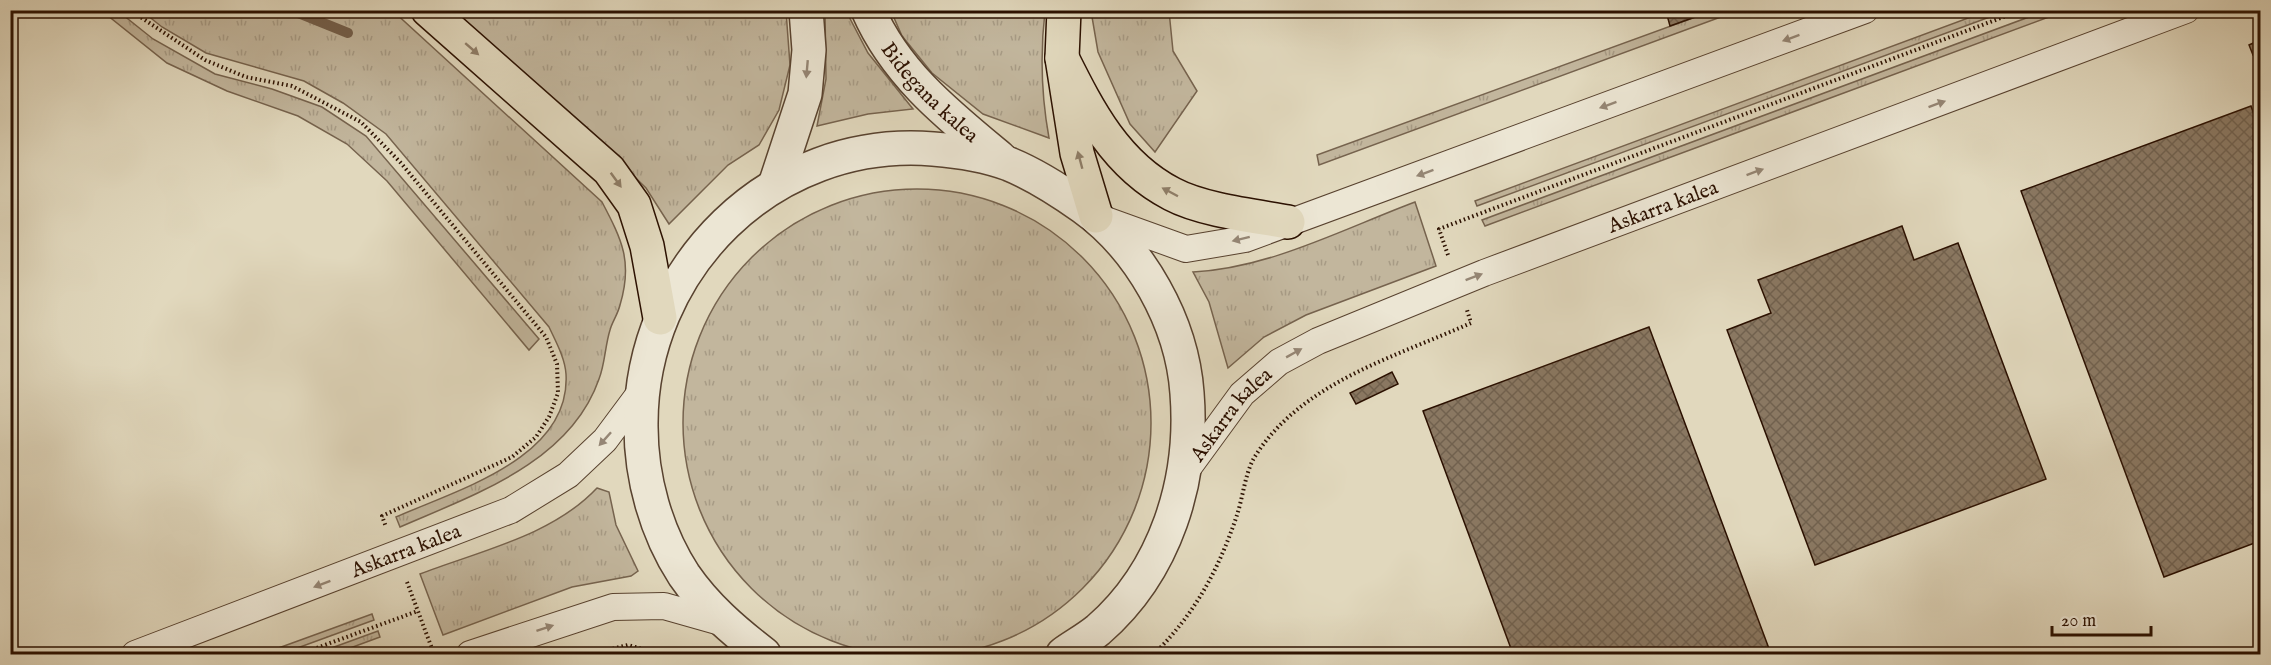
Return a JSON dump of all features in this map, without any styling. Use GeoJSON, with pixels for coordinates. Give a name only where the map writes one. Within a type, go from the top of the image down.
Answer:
{"type":"FeatureCollection","features":[{"type":"Feature","properties":{"kind":"highway"},"geometry":{"type":"LineString","coordinates":[[428,10],[609,170],[634,205],[647,246],[660,318]]}},
{"type":"Feature","properties":{"kind":"highway"},"geometry":{"type":"LineString","coordinates":[[1064,10],[1062,58],[1077,153],[1096,216]]}},
{"type":"Feature","properties":{"kind":"highway"},"geometry":{"type":"LineString","coordinates":[[1062,58],[1107,139],[1135,170],[1173,195],[1230,212],[1288,222]]}},
{"type":"Feature","properties":{"kind":"street"},"geometry":{"type":"LineString","coordinates":[[775,185],[805,94],[809,50],[807,10]]}},
{"type":"Feature","properties":{"kind":"street","name":"Bidegana kalea"},"geometry":{"type":"LineString","coordinates":[[868,10],[877,31],[906,73],[942,110],[1006,163]]}},
{"type":"Feature","properties":{"kind":"street"},"geometry":{"type":"LineString","coordinates":[[1096,216],[1186,249],[1245,239],[1865,10]]}},
{"type":"Feature","properties":{"kind":"street","name":"Askarra kalea"},"geometry":{"type":"LineString","coordinates":[[1185,472],[1242,394],[1279,362],[1317,341],[1475,276],[2186,10]]}},
{"type":"Feature","properties":{"kind":"street"},"geometry":{"type":"LineString","coordinates":[[764,654],[724,623],[684,574],[656,518],[641,456],[640,393],[660,318],[688,266],[727,221],[775,185],[818,165],[864,152],[924,148],[959,151],[1006,163],[1054,185],[1096,216],[1128,250],[1148,280],[1174,333],[1186,378],[1190,425],[1185,472],[1174,516],[1155,558],[1098,642],[1063,654]]}},
{"type":"Feature","properties":{"kind":"street","name":"Askarra kalea"},"geometry":{"type":"LineString","coordinates":[[135,654],[398,556],[511,510],[568,475],[605,440],[640,393]]}},
{"type":"Feature","properties":{"kind":"street"},"geometry":{"type":"LineString","coordinates":[[470,654],[613,607],[664,606],[724,623]]}},
{"type":"Feature","properties":{"kind":"path"},"geometry":{"type":"LineString","coordinates":[[130,10],[205,60],[246,76],[292,86],[361,122],[400,162],[546,337],[557,364],[558,393],[549,417],[536,437],[512,457],[382,516],[434,654]]}},
{"type":"Feature","properties":{"kind":"path"},"geometry":{"type":"LineString","coordinates":[[300,654],[417,611]]}},
{"type":"Feature","properties":{"kind":"path"},"geometry":{"type":"LineString","coordinates":[[591,654],[628,645],[660,654]]}},
{"type":"Feature","properties":{"kind":"green space"},"geometry":{"type":"Polygon","coordinates":[[[102,11],[118,11],[153,39],[215,74],[272,89],[322,107],[366,136],[539,339],[529,350],[387,181],[347,144],[298,116],[227,91],[167,63],[102,11]]]}},
{"type":"Feature","properties":{"kind":"green space"},"geometry":{"type":"Polygon","coordinates":[[[142,11],[393,11],[602,202],[615,228],[623,252],[624,290],[610,330],[599,379],[585,408],[566,433],[543,454],[516,473],[458,502],[400,527],[396,517],[478,482],[506,467],[530,449],[550,428],[563,403],[566,374],[562,356],[549,327],[386,134],[343,103],[304,81],[206,53],[162,27],[142,11]]]}},
{"type":"Feature","properties":{"kind":"green space"},"geometry":{"type":"Polygon","coordinates":[[[454,11],[786,11],[790,65],[779,110],[759,145],[728,165],[669,224],[646,188],[576,120],[454,11]]]}},
{"type":"Feature","properties":{"kind":"green space"},"geometry":{"type":"Polygon","coordinates":[[[825,11],[846,11],[868,53],[913,109],[868,114],[817,126],[826,79],[825,11]]]}},
{"type":"Feature","properties":{"kind":"green space"},"geometry":{"type":"Polygon","coordinates":[[[891,11],[1045,11],[1042,74],[1049,138],[983,114],[932,73],[902,36],[891,11]]]}},
{"type":"Feature","properties":{"kind":"green space"},"geometry":{"type":"Polygon","coordinates":[[[1091,11],[1169,11],[1173,51],[1197,91],[1155,152],[1130,124],[1098,52],[1091,11]]]}},
{"type":"Feature","properties":{"kind":"green space"},"geometry":{"type":"Polygon","coordinates":[[[1712,11],[1737,11],[1319,165],[1317,155],[1712,11]]]}},
{"type":"Feature","properties":{"kind":"green space"},"geometry":{"type":"Polygon","coordinates":[[[1987,11],[2006,11],[1477,206],[1475,201],[1987,11]]]}},
{"type":"Feature","properties":{"kind":"green space"},"geometry":{"type":"Polygon","coordinates":[[[2045,11],[2065,11],[1485,226],[1482,220],[2045,11]]]}},
{"type":"Feature","properties":{"kind":"green space"},"geometry":{"type":"Polygon","coordinates":[[[917,189],[963,193],[1007,207],[1047,228],[1083,257],[1112,293],[1133,333],[1147,377],[1151,423],[1147,469],[1133,513],[1112,553],[1083,589],[1047,618],[1007,639],[963,653],[917,657],[871,653],[827,639],[787,618],[751,589],[722,553],[701,513],[687,469],[683,423],[687,377],[701,333],[722,293],[751,257],[787,228],[827,207],[871,193],[917,189]]]}},
{"type":"Feature","properties":{"kind":"green space"},"geometry":{"type":"Polygon","coordinates":[[[1415,202],[1436,266],[1306,315],[1264,337],[1228,368],[1209,302],[1193,272],[1222,269],[1278,255],[1415,202]]]}},
{"type":"Feature","properties":{"kind":"green space"},"geometry":{"type":"Polygon","coordinates":[[[597,488],[609,492],[616,525],[638,571],[631,576],[572,587],[443,635],[420,574],[537,530],[579,505],[597,488]]]}},
{"type":"Feature","properties":{"kind":"green space"},"geometry":{"type":"Polygon","coordinates":[[[372,614],[374,620],[281,654],[262,654],[372,614]]]}},
{"type":"Feature","properties":{"kind":"green space"},"geometry":{"type":"Polygon","coordinates":[[[378,631],[380,637],[334,654],[315,654],[378,631]]]}},
{"type":"Feature","properties":{"kind":"building"},"geometry":{"type":"Polygon","coordinates":[[[1680,10],[1696,10],[1698,16],[1670,26],[1667,15],[1680,10]]]}},
{"type":"Feature","properties":{"kind":"building"},"geometry":{"type":"Polygon","coordinates":[[[2260,40],[2260,52],[2253,55],[2249,45],[2260,40]]]}},
{"type":"Feature","properties":{"kind":"building"},"geometry":{"type":"Polygon","coordinates":[[[2251,106],[2260,132],[2260,541],[2164,577],[2021,191],[2251,106]]]}},
{"type":"Feature","properties":{"kind":"building"},"geometry":{"type":"Polygon","coordinates":[[[1902,226],[1914,260],[1958,243],[2046,479],[1815,565],[1727,330],[1771,313],[1758,280],[1902,226]]]}},
{"type":"Feature","properties":{"kind":"building"},"geometry":{"type":"Polygon","coordinates":[[[1649,327],[1771,654],[1513,654],[1423,411],[1649,327]]]}},
{"type":"Feature","properties":{"kind":"building"},"geometry":{"type":"Polygon","coordinates":[[[1392,372],[1398,384],[1356,404],[1350,393],[1392,372]]]}},
{"type":"Feature","properties":{"kind":"waterway"},"geometry":{"type":"LineString","coordinates":[[291,10],[348,33]]}}]}
